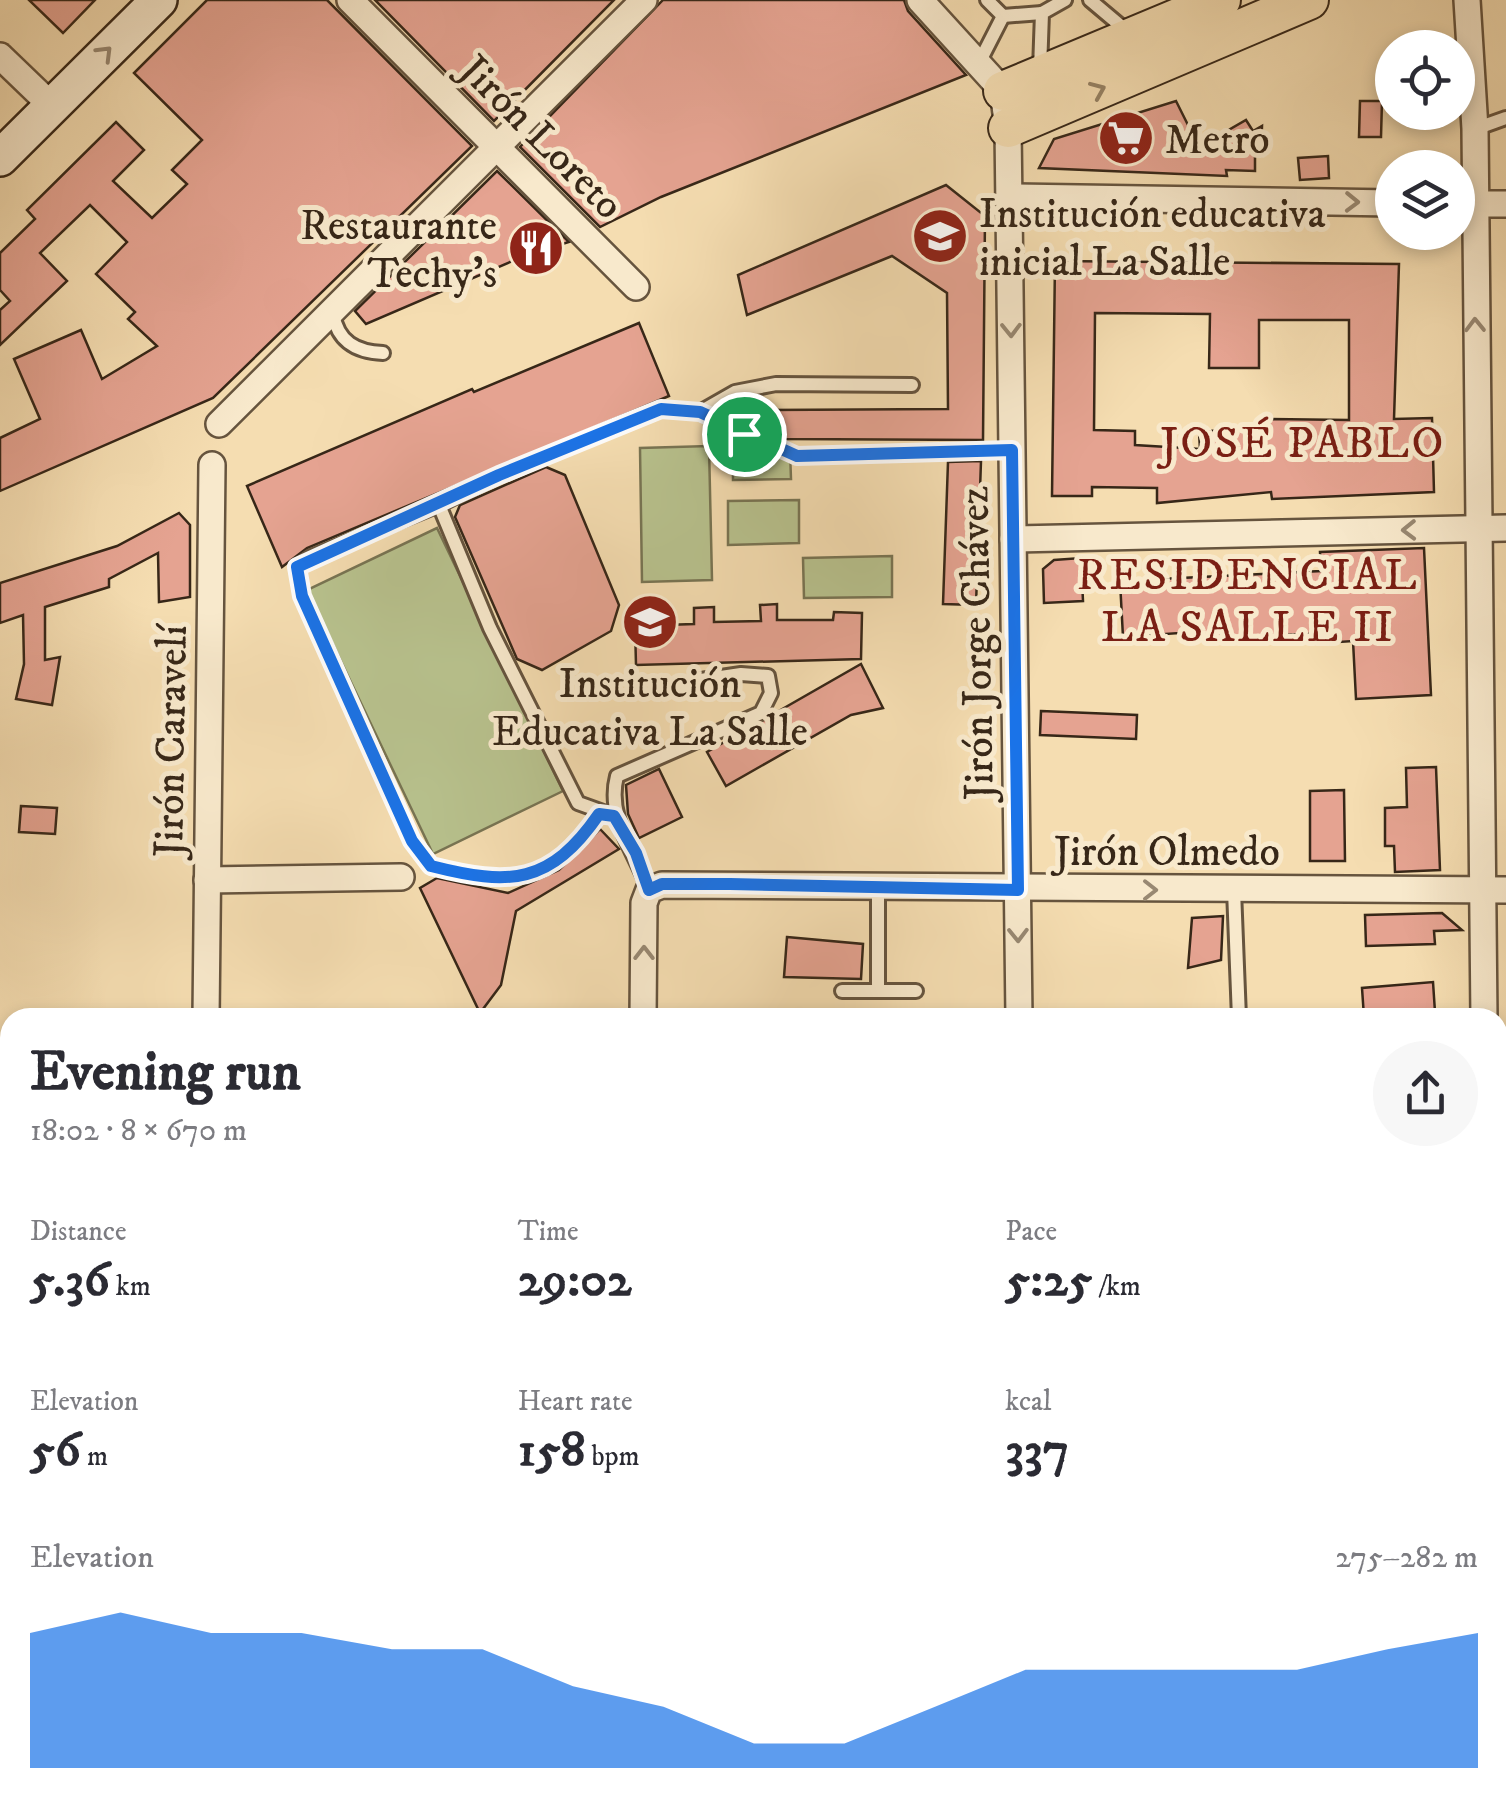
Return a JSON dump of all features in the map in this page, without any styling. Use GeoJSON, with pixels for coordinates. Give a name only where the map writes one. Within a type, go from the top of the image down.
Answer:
{"type":"FeatureCollection","features":[{"type":"Feature","properties":{"kind":"main road"},"geometry":{"type":"LineString","coordinates":[[1006,110],[1040,76],[1221,0]]}},
{"type":"Feature","properties":{"kind":"main road"},"geometry":{"type":"LineString","coordinates":[[1006,110],[1308,0]]}},
{"type":"Feature","properties":{"kind":"main road"},"geometry":{"type":"LineString","coordinates":[[0,158],[148,4]]}},
{"type":"Feature","properties":{"kind":"street","name":"Jirón Loreto"},"geometry":{"type":"LineString","coordinates":[[350,0],[636,288]]}},
{"type":"Feature","properties":{"kind":"street"},"geometry":{"type":"LineString","coordinates":[[219,424],[644,0]]}},
{"type":"Feature","properties":{"kind":"street"},"geometry":{"type":"LineString","coordinates":[[1467,0],[1469,30]]}},
{"type":"Feature","properties":{"kind":"street"},"geometry":{"type":"LineString","coordinates":[[924,1],[980,61],[1006,110]]}},
{"type":"Feature","properties":{"kind":"street"},"geometry":{"type":"LineString","coordinates":[[0,56],[52,106]]}},
{"type":"Feature","properties":{"kind":"street","name":"Jirón Jorge Chávez"},"geometry":{"type":"LineString","coordinates":[[1006,110],[1019,1008]]}},
{"type":"Feature","properties":{"kind":"street"},"geometry":{"type":"LineString","coordinates":[[1009,197],[1375,203]]}},
{"type":"Feature","properties":{"kind":"street"},"geometry":{"type":"LineString","coordinates":[[1475,204],[1506,204]]}},
{"type":"Feature","properties":{"kind":"street"},"geometry":{"type":"LineString","coordinates":[[1467,250],[1495,890],[1485,1008]]}},
{"type":"Feature","properties":{"kind":"street","name":"Jirón Caravelí"},"geometry":{"type":"LineString","coordinates":[[206,1008],[212,465]]}},
{"type":"Feature","properties":{"kind":"street"},"geometry":{"type":"LineString","coordinates":[[1014,539],[1506,528]]}},
{"type":"Feature","properties":{"kind":"street"},"geometry":{"type":"LineString","coordinates":[[208,880],[401,877]]}},
{"type":"Feature","properties":{"kind":"street","name":"Jirón Olmedo"},"geometry":{"type":"LineString","coordinates":[[649,890],[662,884],[1018,890],[1495,890]]}},
{"type":"Feature","properties":{"kind":"street"},"geometry":{"type":"LineString","coordinates":[[644,1008],[644,902],[649,890]]}},
{"type":"Feature","properties":{"kind":"lane"},"geometry":{"type":"LineString","coordinates":[[987,0],[1003,16],[1042,13],[1065,0]]}},
{"type":"Feature","properties":{"kind":"lane"},"geometry":{"type":"LineString","coordinates":[[1090,0],[1134,36]]}},
{"type":"Feature","properties":{"kind":"lane"},"geometry":{"type":"LineString","coordinates":[[1040,76],[1042,13]]}},
{"type":"Feature","properties":{"kind":"lane"},"geometry":{"type":"LineString","coordinates":[[980,61],[1003,16]]}},
{"type":"Feature","properties":{"kind":"lane"},"geometry":{"type":"LineString","coordinates":[[1475,129],[1506,118]]}},
{"type":"Feature","properties":{"kind":"lane"},"geometry":{"type":"LineString","coordinates":[[332,312],[335,329],[347,344],[364,352],[383,353]]}},
{"type":"Feature","properties":{"kind":"lane"},"geometry":{"type":"LineString","coordinates":[[700,412],[735,392],[776,384],[912,385]]}},
{"type":"Feature","properties":{"kind":"lane"},"geometry":{"type":"LineString","coordinates":[[694,682],[741,674],[768,676],[771,693],[761,713],[617,776],[606,815],[549,869],[502,881],[431,866],[412,841],[302,596],[297,567],[499,475],[661,409],[700,412],[797,456],[1012,450]]}},
{"type":"Feature","properties":{"kind":"lane"},"geometry":{"type":"LineString","coordinates":[[439,505],[490,628],[578,802],[606,815],[636,853],[649,890]]}},
{"type":"Feature","properties":{"kind":"lane"},"geometry":{"type":"LineString","coordinates":[[878,887],[878,991]]}},
{"type":"Feature","properties":{"kind":"lane"},"geometry":{"type":"LineString","coordinates":[[1234,890],[1239,1008]]}},
{"type":"Feature","properties":{"kind":"lane"},"geometry":{"type":"LineString","coordinates":[[842,991],[916,991]]}},
{"type":"Feature","properties":{"kind":"green space"},"geometry":{"type":"Polygon","coordinates":[[[709,446],[712,580],[642,582],[640,448],[709,446]]]}},
{"type":"Feature","properties":{"kind":"green space"},"geometry":{"type":"Polygon","coordinates":[[[790,451],[791,479],[733,480],[733,452],[790,451]]]}},
{"type":"Feature","properties":{"kind":"green space"},"geometry":{"type":"Polygon","coordinates":[[[799,500],[799,543],[728,545],[728,501],[799,500]]]}},
{"type":"Feature","properties":{"kind":"green space"},"geometry":{"type":"Polygon","coordinates":[[[437,528],[563,791],[433,854],[307,590],[437,528]]]}},
{"type":"Feature","properties":{"kind":"green space"},"geometry":{"type":"Polygon","coordinates":[[[892,556],[892,597],[804,598],[803,558],[892,556]]]}},
{"type":"Feature","properties":{"kind":"building"},"geometry":{"type":"Polygon","coordinates":[[[29,0],[95,0],[63,33],[29,0]]]}},
{"type":"Feature","properties":{"kind":"building"},"geometry":{"type":"Polygon","coordinates":[[[207,0],[327,0],[472,146],[213,398],[0,491],[0,438],[40,419],[14,359],[81,330],[102,379],[157,346],[128,319],[135,312],[96,274],[127,242],[90,205],[40,253],[67,281],[0,345],[0,310],[10,301],[0,290],[0,253],[35,219],[27,210],[116,122],[144,150],[113,181],[152,218],[187,184],[172,170],[202,140],[134,73],[207,0]]]}},
{"type":"Feature","properties":{"kind":"building"},"geometry":{"type":"Polygon","coordinates":[[[375,0],[614,0],[494,121],[375,0]]]}},
{"type":"Feature","properties":{"kind":"building"},"geometry":{"type":"Polygon","coordinates":[[[663,0],[904,0],[908,11],[966,75],[661,197],[600,227],[520,147],[663,0]]]}},
{"type":"Feature","properties":{"kind":"building","name":"Metro"},"geometry":{"type":"Polygon","coordinates":[[[1176,101],[1199,147],[1246,120],[1253,131],[1262,126],[1261,156],[1255,156],[1255,171],[1226,170],[1227,176],[1039,168],[1054,139],[1176,101]]]}},
{"type":"Feature","properties":{"kind":"building"},"geometry":{"type":"Polygon","coordinates":[[[1360,101],[1375,101],[1375,130],[1381,130],[1381,137],[1359,137],[1360,101]]]}},
{"type":"Feature","properties":{"kind":"building"},"geometry":{"type":"Polygon","coordinates":[[[1328,156],[1329,178],[1300,180],[1298,158],[1328,156]]]}},
{"type":"Feature","properties":{"kind":"building"},"geometry":{"type":"Polygon","coordinates":[[[497,171],[569,242],[524,256],[366,324],[355,311],[497,171]]]}},
{"type":"Feature","properties":{"kind":"building"},"geometry":{"type":"Polygon","coordinates":[[[946,185],[985,216],[983,440],[784,439],[768,432],[768,410],[948,409],[947,293],[892,256],[747,315],[738,275],[946,185]]]}},
{"type":"Feature","properties":{"kind":"building"},"geometry":{"type":"Polygon","coordinates":[[[1055,261],[1399,264],[1394,419],[1432,418],[1434,492],[1272,499],[1271,492],[1157,503],[1157,488],[1092,487],[1092,496],[1052,496],[1055,261]],[[1095,313],[1094,430],[1135,431],[1135,445],[1200,449],[1199,432],[1269,425],[1269,419],[1349,420],[1349,320],[1259,320],[1259,368],[1209,368],[1210,314],[1095,313]]]}},
{"type":"Feature","properties":{"kind":"building"},"geometry":{"type":"Polygon","coordinates":[[[639,323],[669,396],[307,548],[282,567],[247,486],[472,389],[474,392],[639,323]]]}},
{"type":"Feature","properties":{"kind":"building"},"geometry":{"type":"Polygon","coordinates":[[[981,461],[976,605],[943,604],[948,462],[981,461]]]}},
{"type":"Feature","properties":{"kind":"building"},"geometry":{"type":"Polygon","coordinates":[[[546,467],[565,475],[619,605],[611,631],[542,670],[517,659],[455,517],[460,505],[546,467]]]}},
{"type":"Feature","properties":{"kind":"building"},"geometry":{"type":"Polygon","coordinates":[[[179,513],[190,525],[190,597],[159,602],[158,553],[109,579],[109,587],[45,607],[45,660],[60,657],[52,705],[16,699],[24,664],[23,615],[0,623],[0,583],[117,546],[179,513]]]}},
{"type":"Feature","properties":{"kind":"building"},"geometry":{"type":"Polygon","coordinates":[[[1424,548],[1431,695],[1356,699],[1353,641],[1324,643],[1324,633],[1180,640],[1179,633],[1123,637],[1120,581],[1321,571],[1320,552],[1424,548]]]}},
{"type":"Feature","properties":{"kind":"building"},"geometry":{"type":"Polygon","coordinates":[[[1081,558],[1083,601],[1044,603],[1043,569],[1054,560],[1081,558]]]}},
{"type":"Feature","properties":{"kind":"building"},"geometry":{"type":"Polygon","coordinates":[[[777,604],[777,620],[833,620],[834,612],[862,613],[861,659],[636,665],[635,626],[694,624],[694,608],[714,607],[714,622],[761,621],[760,605],[777,604]]]}},
{"type":"Feature","properties":{"kind":"building"},"geometry":{"type":"Polygon","coordinates":[[[861,664],[883,708],[851,715],[726,786],[707,752],[861,664]]]}},
{"type":"Feature","properties":{"kind":"building"},"geometry":{"type":"Polygon","coordinates":[[[1041,711],[1137,715],[1136,739],[1040,735],[1041,711]]]}},
{"type":"Feature","properties":{"kind":"building"},"geometry":{"type":"Polygon","coordinates":[[[1436,767],[1440,870],[1395,872],[1394,846],[1385,846],[1385,808],[1407,807],[1406,768],[1436,767]]]}},
{"type":"Feature","properties":{"kind":"building"},"geometry":{"type":"Polygon","coordinates":[[[659,769],[682,817],[639,838],[628,814],[626,785],[659,769]]]}},
{"type":"Feature","properties":{"kind":"building"},"geometry":{"type":"Polygon","coordinates":[[[1344,790],[1345,861],[1310,861],[1310,791],[1344,790]]]}},
{"type":"Feature","properties":{"kind":"building"},"geometry":{"type":"Polygon","coordinates":[[[21,806],[57,808],[55,834],[19,832],[21,806]]]}},
{"type":"Feature","properties":{"kind":"building"},"geometry":{"type":"Polygon","coordinates":[[[600,829],[619,849],[516,911],[501,985],[484,1008],[478,1008],[420,888],[437,878],[508,893],[559,870],[600,829]]]}},
{"type":"Feature","properties":{"kind":"building"},"geometry":{"type":"Polygon","coordinates":[[[1442,913],[1462,930],[1434,931],[1435,944],[1366,946],[1365,915],[1442,913]]]}},
{"type":"Feature","properties":{"kind":"building"},"geometry":{"type":"Polygon","coordinates":[[[1223,916],[1221,960],[1188,968],[1192,918],[1223,916]]]}},
{"type":"Feature","properties":{"kind":"building"},"geometry":{"type":"Polygon","coordinates":[[[787,937],[863,944],[861,979],[784,977],[787,937]]]}},
{"type":"Feature","properties":{"kind":"building"},"geometry":{"type":"Polygon","coordinates":[[[1433,982],[1435,1008],[1363,1008],[1362,988],[1433,982]]]}},
{"type":"Feature","properties":{"kind":"place","name":"Metro"},"geometry":{"type":"Point","coordinates":[1126,138]}},
{"type":"Feature","properties":{"kind":"place","name":"Institución educativa inicial La Salle"},"geometry":{"type":"Point","coordinates":[940,236]}},
{"type":"Feature","properties":{"kind":"place","name":"Restaurante Techy's"},"geometry":{"type":"Point","coordinates":[536,248]}},
{"type":"Feature","properties":{"kind":"place","name":"Institución Educativa La Salle"},"geometry":{"type":"Point","coordinates":[650,622]}},
{"type":"Feature","properties":{"kind":"district","name":"JOSÉ PABLO"},"geometry":{"type":"Point","coordinates":[1303,441]}},
{"type":"Feature","properties":{"kind":"district","name":"RESIDENCIAL LA SALLE II"},"geometry":{"type":"Point","coordinates":[1248,599]}},
{"type":"Feature","properties":{"kind":"route"},"geometry":{"type":"LineString","coordinates":[[661,409],[700,412],[744,434],[797,456],[1012,450],[1018,890],[662,884],[649,890],[636,853],[614,816],[599,814],[579,844],[549,869],[502,881],[431,866],[412,841],[302,596],[297,567],[311,557],[439,505],[499,475],[661,409]]}}]}
